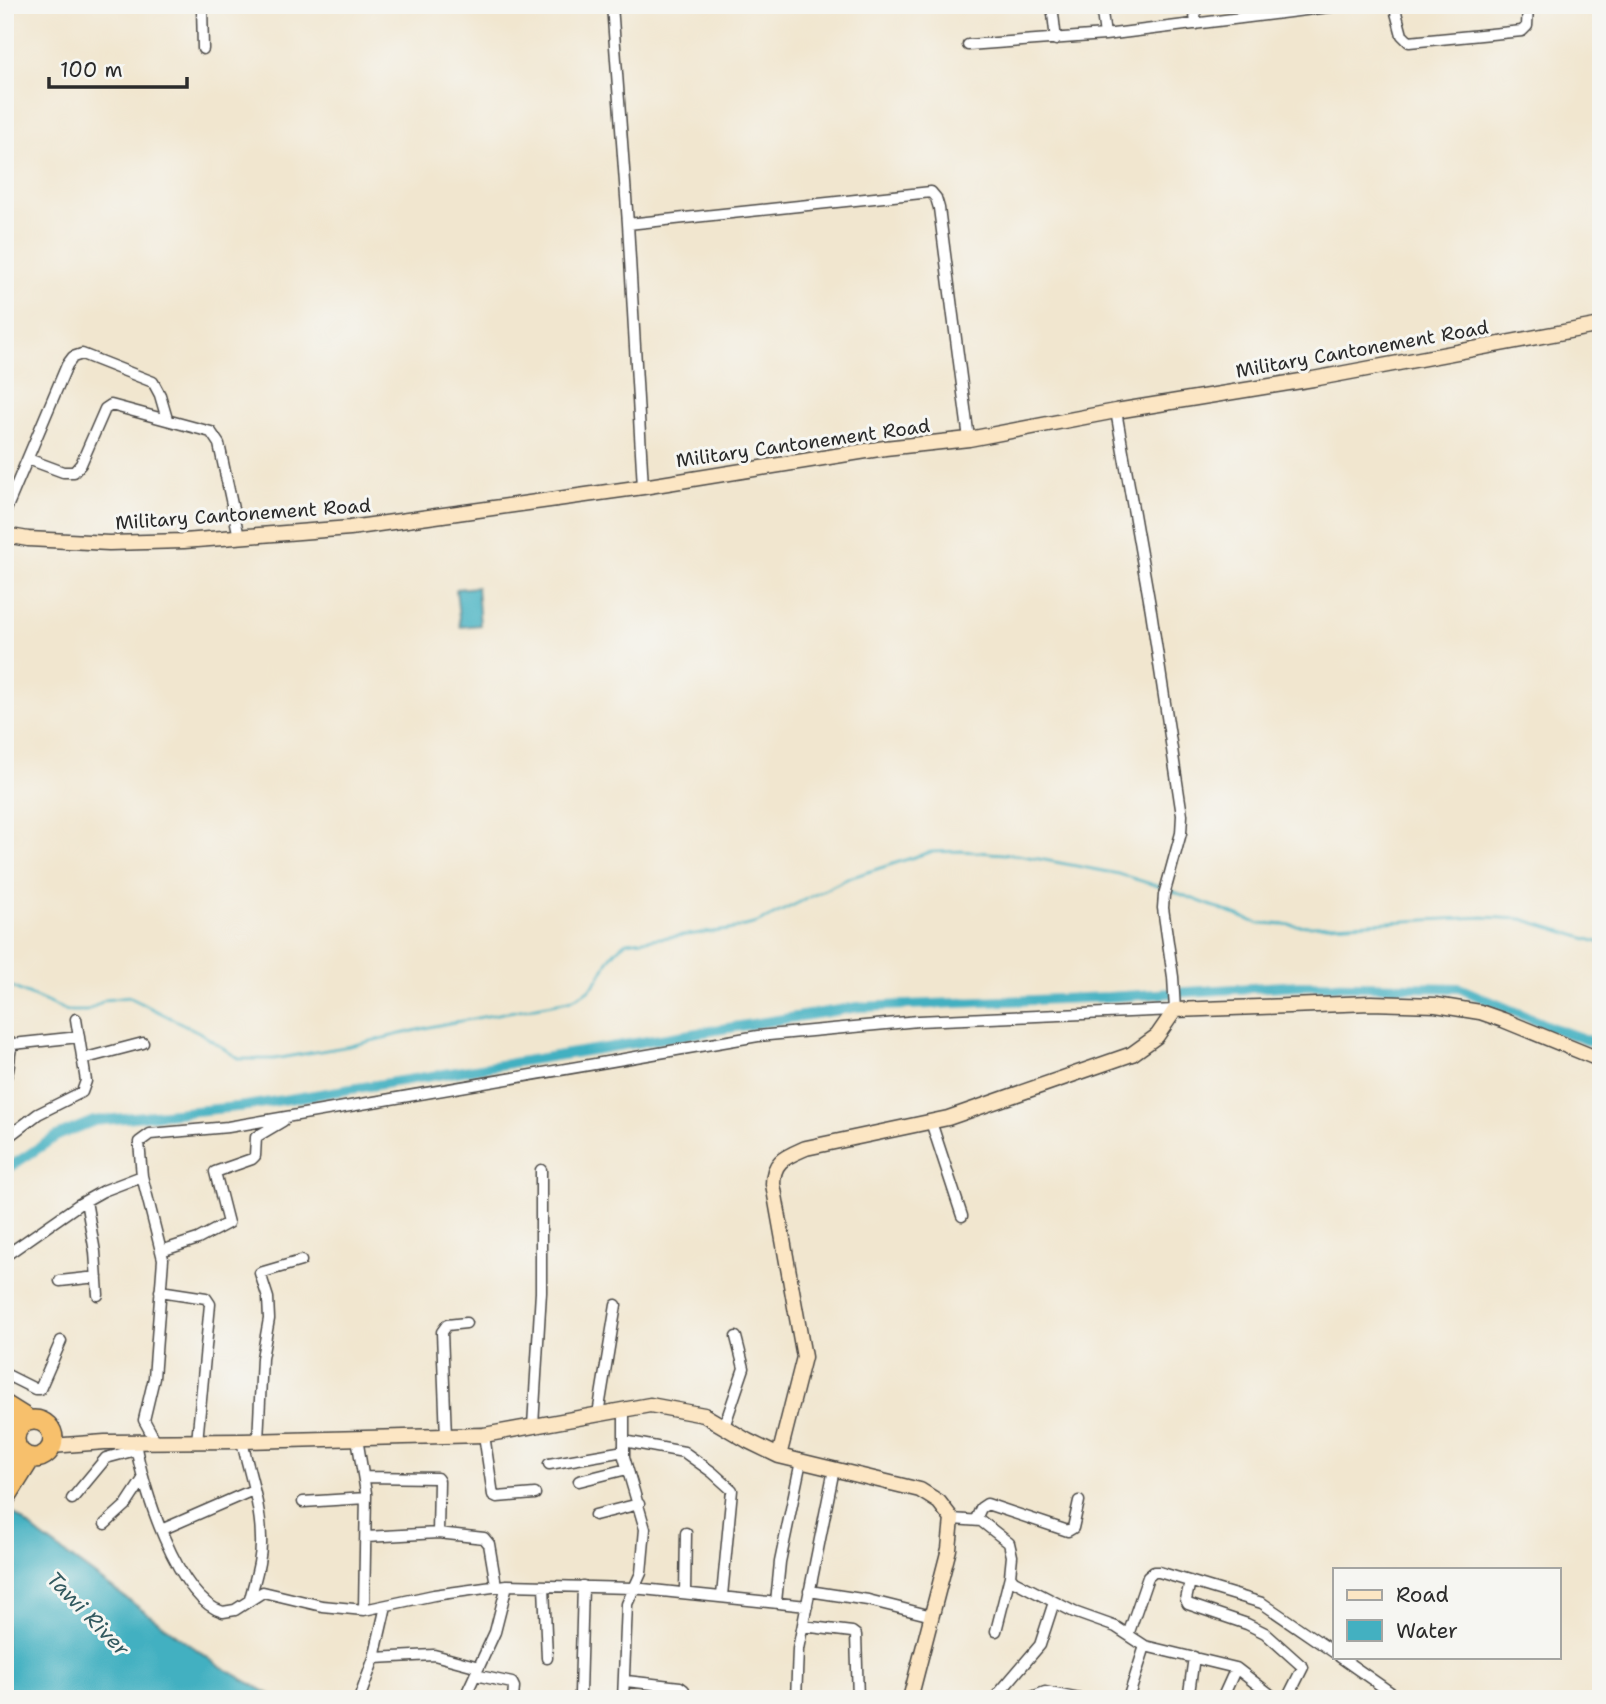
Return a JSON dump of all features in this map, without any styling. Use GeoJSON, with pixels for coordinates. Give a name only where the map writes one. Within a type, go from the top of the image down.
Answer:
{"type":"FeatureCollection","features":[{"type":"Feature","properties":{"kind":"highway"},"geometry":{"type":"LineString","coordinates":[[5,1405],[29,1420],[42,1422],[51,1431],[52,1442],[41,1457],[17,1442]]}},
{"type":"Feature","properties":{"kind":"highway"},"geometry":{"type":"LineString","coordinates":[[5,1499],[19,1427],[29,1420]]}},
{"type":"Feature","properties":{"kind":"highway"},"geometry":{"type":"LineString","coordinates":[[5,1470],[17,1442]]}},
{"type":"Feature","properties":{"kind":"main road","name":"Military Cantonement Road"},"geometry":{"type":"LineString","coordinates":[[5,535],[28,539],[109,543],[184,541],[349,528],[885,448],[969,439],[1601,325]]}},
{"type":"Feature","properties":{"kind":"main road"},"geometry":{"type":"LineString","coordinates":[[779,1456],[804,1357],[773,1184],[773,1173],[778,1163],[786,1157],[806,1148],[948,1118],[1132,1054],[1157,1036],[1175,1005],[1436,1005],[1480,1012],[1601,1060]]}},
{"type":"Feature","properties":{"kind":"main road"},"geometry":{"type":"LineString","coordinates":[[52,1442],[74,1436],[136,1446],[156,1442],[484,1435],[650,1405],[704,1415],[779,1456],[920,1490],[939,1502],[952,1519],[949,1549],[910,1699]]}},
{"type":"Feature","properties":{"kind":"street"},"geometry":{"type":"LineString","coordinates":[[202,5],[203,49]]}},
{"type":"Feature","properties":{"kind":"street"},"geometry":{"type":"LineString","coordinates":[[612,5],[643,486]]}},
{"type":"Feature","properties":{"kind":"street"},"geometry":{"type":"LineString","coordinates":[[1052,5],[1056,40]]}},
{"type":"Feature","properties":{"kind":"street"},"geometry":{"type":"LineString","coordinates":[[1101,5],[1105,35]]}},
{"type":"Feature","properties":{"kind":"street"},"geometry":{"type":"LineString","coordinates":[[1194,5],[1196,24]]}},
{"type":"Feature","properties":{"kind":"street"},"geometry":{"type":"LineString","coordinates":[[968,45],[1105,35],[1345,5]]}},
{"type":"Feature","properties":{"kind":"street"},"geometry":{"type":"LineString","coordinates":[[1394,5],[1402,35],[1409,42],[1522,30],[1528,22],[1528,5]]}},
{"type":"Feature","properties":{"kind":"street"},"geometry":{"type":"LineString","coordinates":[[628,224],[931,192],[939,208],[969,439]]}},
{"type":"Feature","properties":{"kind":"street"},"geometry":{"type":"LineString","coordinates":[[5,512],[67,365],[73,357],[79,355],[153,382],[167,419]]}},
{"type":"Feature","properties":{"kind":"street"},"geometry":{"type":"LineString","coordinates":[[28,459],[64,472],[74,472],[81,464],[108,405],[211,432],[217,439],[239,537]]}},
{"type":"Feature","properties":{"kind":"street"},"geometry":{"type":"LineString","coordinates":[[156,1442],[144,1420],[154,1378],[163,1259],[142,1176],[139,1142],[150,1134],[228,1127],[758,1035],[918,1021],[1175,1005],[1164,920],[1164,895],[1181,833],[1182,815],[1151,611],[1116,411]]}},
{"type":"Feature","properties":{"kind":"street"},"geometry":{"type":"LineString","coordinates":[[5,1139],[38,1114],[82,1092],[86,1081],[76,1019]]}},
{"type":"Feature","properties":{"kind":"street"},"geometry":{"type":"LineString","coordinates":[[5,1078],[9,1071],[13,1044],[79,1037]]}},
{"type":"Feature","properties":{"kind":"street"},"geometry":{"type":"LineString","coordinates":[[82,1059],[143,1043]]}},
{"type":"Feature","properties":{"kind":"street"},"geometry":{"type":"LineString","coordinates":[[161,1251],[198,1239],[228,1223],[215,1171],[252,1159],[255,1156],[256,1137],[293,1116]]}},
{"type":"Feature","properties":{"kind":"street"},"geometry":{"type":"LineString","coordinates":[[931,1122],[962,1216]]}},
{"type":"Feature","properties":{"kind":"street"},"geometry":{"type":"LineString","coordinates":[[533,1426],[541,1293],[541,1170]]}},
{"type":"Feature","properties":{"kind":"street"},"geometry":{"type":"LineString","coordinates":[[5,1256],[86,1201],[142,1176]]}},
{"type":"Feature","properties":{"kind":"street"},"geometry":{"type":"LineString","coordinates":[[86,1201],[95,1252],[98,1295]]}},
{"type":"Feature","properties":{"kind":"street"},"geometry":{"type":"LineString","coordinates":[[258,1441],[262,1359],[269,1319],[268,1298],[260,1273],[302,1261]]}},
{"type":"Feature","properties":{"kind":"street"},"geometry":{"type":"LineString","coordinates":[[60,1281],[97,1277]]}},
{"type":"Feature","properties":{"kind":"street"},"geometry":{"type":"LineString","coordinates":[[160,1291],[206,1297],[210,1304],[197,1442]]}},
{"type":"Feature","properties":{"kind":"street"},"geometry":{"type":"LineString","coordinates":[[598,1414],[616,1306]]}},
{"type":"Feature","properties":{"kind":"street"},"geometry":{"type":"LineString","coordinates":[[446,1437],[442,1332],[444,1326],[466,1324]]}},
{"type":"Feature","properties":{"kind":"street"},"geometry":{"type":"LineString","coordinates":[[724,1427],[744,1368],[736,1337]]}},
{"type":"Feature","properties":{"kind":"street"},"geometry":{"type":"LineString","coordinates":[[5,1374],[40,1389],[61,1341]]}},
{"type":"Feature","properties":{"kind":"street"},"geometry":{"type":"LineString","coordinates":[[623,1699],[628,1604],[633,1587],[642,1573],[645,1529],[627,1469],[624,1410]]}},
{"type":"Feature","properties":{"kind":"street"},"geometry":{"type":"LineString","coordinates":[[484,1435],[494,1495],[535,1494]]}},
{"type":"Feature","properties":{"kind":"street"},"geometry":{"type":"LineString","coordinates":[[357,1438],[366,1498],[364,1610]]}},
{"type":"Feature","properties":{"kind":"street"},"geometry":{"type":"LineString","coordinates":[[242,1441],[260,1516],[262,1541],[260,1562],[250,1599]]}},
{"type":"Feature","properties":{"kind":"street"},"geometry":{"type":"LineString","coordinates":[[72,1499],[106,1458],[136,1446],[142,1479],[161,1530],[184,1577],[217,1611],[229,1612],[263,1592],[322,1606],[364,1610],[434,1595],[501,1585],[633,1587],[807,1606]]}},
{"type":"Feature","properties":{"kind":"street"},"geometry":{"type":"LineString","coordinates":[[549,1464],[624,1446],[684,1452],[712,1472],[732,1490],[722,1596]]}},
{"type":"Feature","properties":{"kind":"street"},"geometry":{"type":"LineString","coordinates":[[776,1602],[780,1562],[801,1461]]}},
{"type":"Feature","properties":{"kind":"street"},"geometry":{"type":"LineString","coordinates":[[579,1480],[627,1469]]}},
{"type":"Feature","properties":{"kind":"street"},"geometry":{"type":"LineString","coordinates":[[796,1699],[798,1649],[834,1469]]}},
{"type":"Feature","properties":{"kind":"street"},"geometry":{"type":"LineString","coordinates":[[364,1477],[437,1478],[438,1533]]}},
{"type":"Feature","properties":{"kind":"street"},"geometry":{"type":"LineString","coordinates":[[105,1524],[126,1505],[142,1479]]}},
{"type":"Feature","properties":{"kind":"street"},"geometry":{"type":"LineString","coordinates":[[161,1530],[253,1490]]}},
{"type":"Feature","properties":{"kind":"street"},"geometry":{"type":"LineString","coordinates":[[303,1502],[366,1498]]}},
{"type":"Feature","properties":{"kind":"street"},"geometry":{"type":"LineString","coordinates":[[976,1519],[981,1508],[987,1504],[1068,1531],[1073,1528],[1079,1502]]}},
{"type":"Feature","properties":{"kind":"street"},"geometry":{"type":"LineString","coordinates":[[595,1515],[639,1504]]}},
{"type":"Feature","properties":{"kind":"street"},"geometry":{"type":"LineString","coordinates":[[952,1519],[976,1519],[986,1523],[1006,1540],[1012,1556],[1010,1576],[996,1631]]}},
{"type":"Feature","properties":{"kind":"street"},"geometry":{"type":"LineString","coordinates":[[366,1537],[438,1533],[482,1537],[488,1541],[501,1585],[495,1632],[464,1699]]}},
{"type":"Feature","properties":{"kind":"street"},"geometry":{"type":"LineString","coordinates":[[684,1592],[686,1533]]}},
{"type":"Feature","properties":{"kind":"street"},"geometry":{"type":"LineString","coordinates":[[1128,1635],[1151,1573],[1159,1572],[1262,1604],[1333,1652]]}},
{"type":"Feature","properties":{"kind":"street"},"geometry":{"type":"LineString","coordinates":[[1010,1576],[1014,1581],[1074,1612],[1116,1626],[1145,1646],[1236,1668],[1276,1699]]}},
{"type":"Feature","properties":{"kind":"street"},"geometry":{"type":"LineString","coordinates":[[1190,1581],[1186,1600],[1189,1605],[1247,1624],[1265,1633],[1303,1667],[1287,1699]]}},
{"type":"Feature","properties":{"kind":"street"},"geometry":{"type":"LineString","coordinates":[[544,1586],[548,1658]]}},
{"type":"Feature","properties":{"kind":"street"},"geometry":{"type":"LineString","coordinates":[[580,1693],[583,1586]]}},
{"type":"Feature","properties":{"kind":"street"},"geometry":{"type":"LineString","coordinates":[[809,1591],[868,1600],[932,1616]]}},
{"type":"Feature","properties":{"kind":"street"},"geometry":{"type":"LineString","coordinates":[[995,1697],[1040,1645],[1054,1602]]}},
{"type":"Feature","properties":{"kind":"street"},"geometry":{"type":"LineString","coordinates":[[361,1694],[374,1658],[386,1606]]}},
{"type":"Feature","properties":{"kind":"street"},"geometry":{"type":"LineString","coordinates":[[803,1626],[852,1632],[856,1635],[858,1699]]}},
{"type":"Feature","properties":{"kind":"street"},"geometry":{"type":"LineString","coordinates":[[1128,1699],[1145,1646]]}},
{"type":"Feature","properties":{"kind":"street"},"geometry":{"type":"LineString","coordinates":[[374,1658],[434,1655],[512,1683],[513,1699]]}},
{"type":"Feature","properties":{"kind":"street"},"geometry":{"type":"LineString","coordinates":[[1192,1699],[1189,1693],[1194,1657]]}},
{"type":"Feature","properties":{"kind":"street"},"geometry":{"type":"LineString","coordinates":[[1341,1658],[1400,1699]]}},
{"type":"Feature","properties":{"kind":"street"},"geometry":{"type":"LineString","coordinates":[[1222,1699],[1236,1668]]}},
{"type":"Feature","properties":{"kind":"street"},"geometry":{"type":"LineString","coordinates":[[625,1681],[680,1687],[684,1690],[683,1699]]}},
{"type":"Feature","properties":{"kind":"street"},"geometry":{"type":"LineString","coordinates":[[1027,1699],[1045,1692],[1080,1699]]}},
{"type":"Feature","properties":{"kind":"street"},"geometry":{"type":"LineString","coordinates":[[995,1697],[1010,1699]]}},
{"type":"Feature","properties":{"kind":"water"},"geometry":{"type":"Polygon","coordinates":[[[477,587],[480,625],[460,627],[456,589],[477,587]]]}},
{"type":"Feature","properties":{"kind":"water","name":"Tawi River"},"geometry":{"type":"Polygon","coordinates":[[[5,1506],[41,1536],[215,1663],[278,1699],[5,1699],[5,1506]]]}},
{"type":"Feature","properties":{"kind":"waterway"},"geometry":{"type":"LineString","coordinates":[[5,984],[67,1011],[87,1011],[105,1000],[129,997],[199,1032],[239,1059],[274,1059],[568,1001],[591,988],[610,958],[626,942],[729,930],[757,923],[849,878],[930,852],[1018,855],[1119,874],[1161,887]]}},
{"type":"Feature","properties":{"kind":"waterway"},"geometry":{"type":"LineString","coordinates":[[1167,889],[1257,923],[1311,926],[1483,917],[1522,919],[1601,943]]}},
{"type":"Feature","properties":{"kind":"waterway"},"geometry":{"type":"LineString","coordinates":[[5,1170],[57,1136],[94,1121],[246,1106],[858,1007],[1109,997],[1300,985],[1459,988],[1553,1028],[1601,1045]]}}]}
